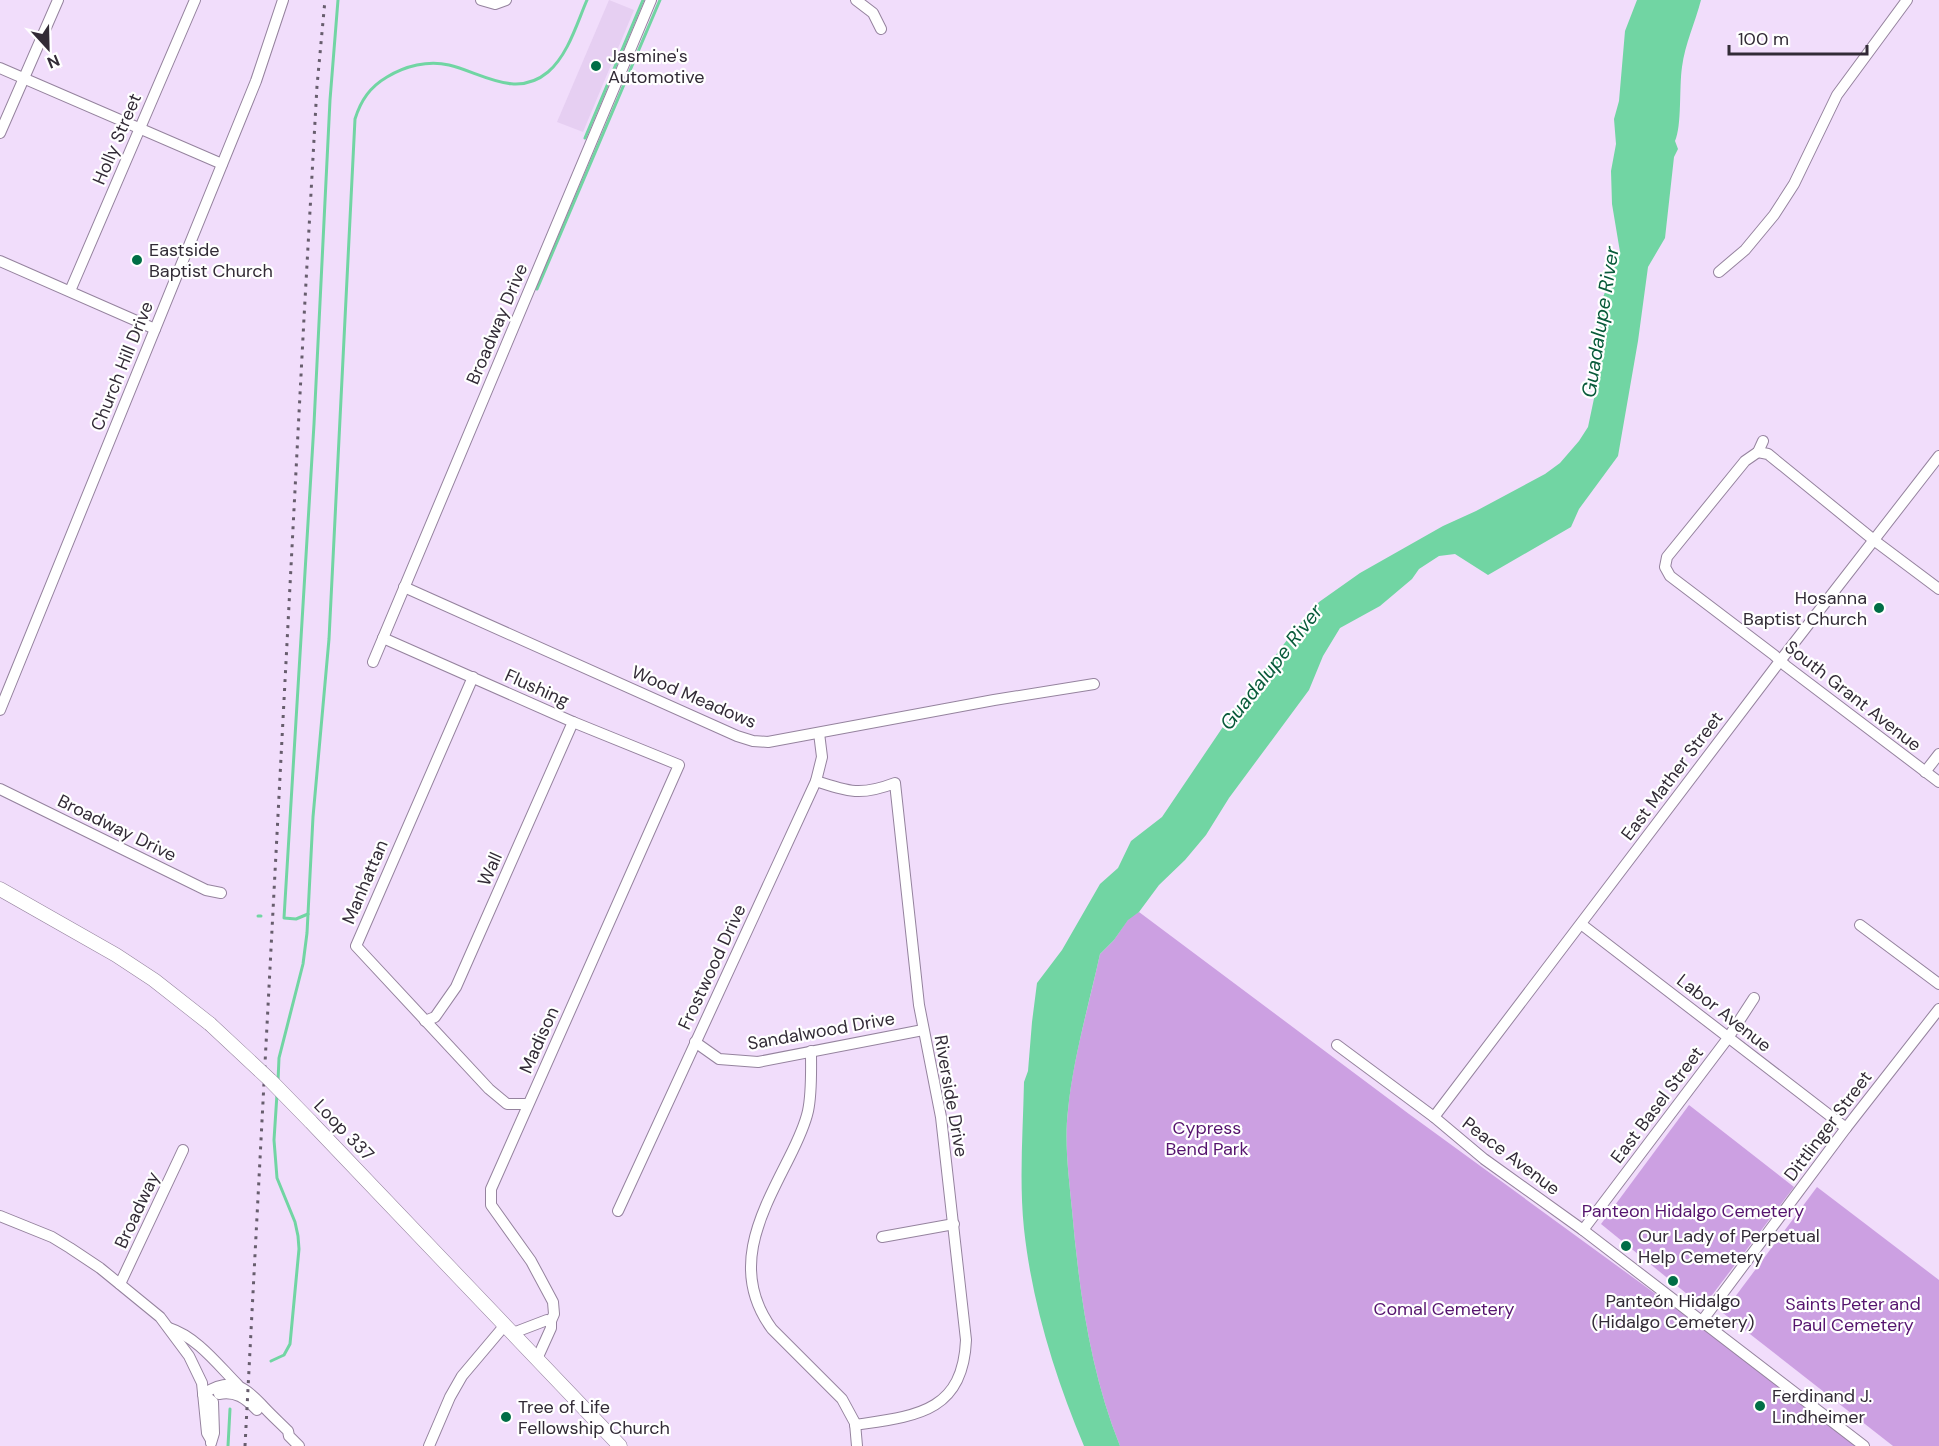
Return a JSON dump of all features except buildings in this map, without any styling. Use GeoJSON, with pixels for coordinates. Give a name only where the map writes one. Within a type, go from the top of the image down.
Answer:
{"type":"FeatureCollection","features":[{"type":"Feature","properties":{"kind":"main road","name":"Loop 337"},"geometry":{"type":"LineString","coordinates":[[0,889],[116,955],[154,980],[210,1024],[310,1120],[620,1446]]}},
{"type":"Feature","properties":{"kind":"street"},"geometry":{"type":"LineString","coordinates":[[0,134],[58,0]]}},
{"type":"Feature","properties":{"kind":"street","name":"Holly Street"},"geometry":{"type":"LineString","coordinates":[[70,291],[195,0]]}},
{"type":"Feature","properties":{"kind":"street","name":"Church Hill Drive"},"geometry":{"type":"LineString","coordinates":[[0,710],[256,81],[282,0]]}},
{"type":"Feature","properties":{"kind":"street"},"geometry":{"type":"LineString","coordinates":[[481,0],[492,4],[504,1]]}},
{"type":"Feature","properties":{"kind":"street","name":"Broadway Drive"},"geometry":{"type":"LineString","coordinates":[[373,662],[651,0]]}},
{"type":"Feature","properties":{"kind":"street"},"geometry":{"type":"LineString","coordinates":[[856,0],[873,13],[881,29]]}},
{"type":"Feature","properties":{"kind":"street"},"geometry":{"type":"LineString","coordinates":[[1719,272],[1745,250],[1774,215],[1794,184],[1837,95],[1907,0]]}},
{"type":"Feature","properties":{"kind":"street"},"geometry":{"type":"LineString","coordinates":[[0,68],[222,164]]}},
{"type":"Feature","properties":{"kind":"street"},"geometry":{"type":"LineString","coordinates":[[0,261],[155,329]]}},
{"type":"Feature","properties":{"kind":"street"},"geometry":{"type":"LineString","coordinates":[[1763,441],[1758,452],[1768,454],[1875,541],[1939,589]]}},
{"type":"Feature","properties":{"kind":"street","name":"South Grant Avenue"},"geometry":{"type":"LineString","coordinates":[[1758,452],[1748,458],[1737,470],[1667,557],[1665,567],[1670,576],[1939,782]]}},
{"type":"Feature","properties":{"kind":"street","name":"East Mather Street"},"geometry":{"type":"LineString","coordinates":[[1434,1117],[1780,661],[1939,456]]}},
{"type":"Feature","properties":{"kind":"street","name":"Wood Meadows"},"geometry":{"type":"LineString","coordinates":[[404,587],[744,739],[768,742],[1094,684]]}},
{"type":"Feature","properties":{"kind":"street","name":"Flushing"},"geometry":{"type":"LineString","coordinates":[[383,638],[573,722],[679,765]]}},
{"type":"Feature","properties":{"kind":"street","name":"Manhattan"},"geometry":{"type":"LineString","coordinates":[[472,677],[356,946],[499,1099],[507,1104],[528,1104]]}},
{"type":"Feature","properties":{"kind":"street","name":"Wall"},"geometry":{"type":"LineString","coordinates":[[425,1021],[435,1017],[456,987],[573,722]]}},
{"type":"Feature","properties":{"kind":"street","name":"Frostwood Drive"},"geometry":{"type":"LineString","coordinates":[[618,1211],[816,781],[822,757],[819,733]]}},
{"type":"Feature","properties":{"kind":"street"},"geometry":{"type":"LineString","coordinates":[[1925,772],[1939,754]]}},
{"type":"Feature","properties":{"kind":"street","name":"Madison"},"geometry":{"type":"LineString","coordinates":[[537,1359],[551,1328],[555,1308],[550,1294],[531,1261],[494,1210],[490,1200],[491,1189],[679,765]]}},
{"type":"Feature","properties":{"kind":"street","name":"Riverside Drive"},"geometry":{"type":"LineString","coordinates":[[816,781],[850,792],[879,789],[895,783],[914,969],[923,1030],[940,1107],[966,1340],[963,1368],[950,1392],[939,1402],[906,1417],[855,1425]]}},
{"type":"Feature","properties":{"kind":"street","name":"Broadway Drive"},"geometry":{"type":"LineString","coordinates":[[0,789],[206,890],[221,893]]}},
{"type":"Feature","properties":{"kind":"street","name":"Labor Avenue"},"geometry":{"type":"LineString","coordinates":[[1581,924],[1846,1128]]}},
{"type":"Feature","properties":{"kind":"street"},"geometry":{"type":"LineString","coordinates":[[1860,925],[1939,984]]}},
{"type":"Feature","properties":{"kind":"street","name":"East Basel Street"},"geometry":{"type":"LineString","coordinates":[[1583,1230],[1728,1038],[1754,998]]}},
{"type":"Feature","properties":{"kind":"street","name":"Dittlinger Street"},"geometry":{"type":"LineString","coordinates":[[1702,1321],[1846,1128],[1939,1009]]}},
{"type":"Feature","properties":{"kind":"street","name":"Sandalwood Drive"},"geometry":{"type":"LineString","coordinates":[[695,1042],[719,1059],[758,1062],[923,1030]]}},
{"type":"Feature","properties":{"kind":"street","name":"Peace Avenue"},"geometry":{"type":"LineString","coordinates":[[1337,1045],[1864,1446]]}},
{"type":"Feature","properties":{"kind":"street"},"geometry":{"type":"LineString","coordinates":[[811,1051],[808,1112],[764,1207],[756,1232],[750,1266],[754,1290],[765,1319],[772,1329],[842,1399],[855,1425],[857,1446]]}},
{"type":"Feature","properties":{"kind":"street","name":"Broadway"},"geometry":{"type":"LineString","coordinates":[[120,1284],[183,1150]]}},
{"type":"Feature","properties":{"kind":"street"},"geometry":{"type":"LineString","coordinates":[[0,1216],[52,1237],[100,1268],[160,1317],[189,1356],[198,1373],[204,1394],[202,1401],[207,1433],[211,1443]]}},
{"type":"Feature","properties":{"kind":"street"},"geometry":{"type":"LineString","coordinates":[[882,1237],[954,1224]]}},
{"type":"Feature","properties":{"kind":"street"},"geometry":{"type":"LineString","coordinates":[[429,1446],[450,1397],[462,1376],[474,1362],[509,1329],[551,1321]]}},
{"type":"Feature","properties":{"kind":"street"},"geometry":{"type":"LineString","coordinates":[[169,1328],[182,1332],[200,1347],[238,1385],[246,1389],[288,1431],[289,1436],[299,1446]]}},
{"type":"Feature","properties":{"kind":"street"},"geometry":{"type":"LineString","coordinates":[[204,1394],[220,1386],[238,1385]]}},
{"type":"Feature","properties":{"kind":"street"},"geometry":{"type":"LineString","coordinates":[[204,1394],[231,1392],[237,1394],[247,1400],[283,1435],[289,1436]]}},
{"type":"Feature","properties":{"kind":"shaded area","name":"Jasmine's Automotive"},"geometry":{"type":"Polygon","coordinates":[[[609,0],[634,10],[583,132],[557,122],[609,0]]]}},
{"type":"Feature","properties":{"kind":"green space"},"geometry":{"type":"Polygon","coordinates":[[[1139,912],[1409,1114],[1864,1446],[1120,1446],[1093,1359],[1082,1300],[1068,1173],[1067,1122],[1070,1090],[1100,954],[1114,940],[1129,918],[1139,912]]]}},
{"type":"Feature","properties":{"kind":"green space","name":"Panteon Hidalgo Cemetery"},"geometry":{"type":"Polygon","coordinates":[[[1689,1105],[1794,1187],[1703,1307],[1601,1224],[1689,1105]]]}},
{"type":"Feature","properties":{"kind":"green space","name":"Saints Peter and Paul Cemetery"},"geometry":{"type":"Polygon","coordinates":[[[1817,1187],[1939,1280],[1939,1446],[1893,1446],[1723,1313],[1817,1187]]]}},
{"type":"Feature","properties":{"kind":"water","name":"Guadalupe River"},"geometry":{"type":"Polygon","coordinates":[[[1637,0],[1701,0],[1682,67],[1679,126],[1675,141],[1678,149],[1674,157],[1665,238],[1648,267],[1618,456],[1579,509],[1571,527],[1488,575],[1455,554],[1439,556],[1419,569],[1412,579],[1380,606],[1340,628],[1323,656],[1309,690],[1229,798],[1206,835],[1185,860],[1159,885],[1139,912],[1128,920],[1114,940],[1100,954],[1074,1071],[1068,1110],[1068,1173],[1087,1330],[1101,1389],[1120,1446],[1084,1446],[1054,1367],[1046,1339],[1033,1284],[1024,1229],[1022,1174],[1024,1082],[1028,1071],[1037,983],[1062,950],[1100,884],[1118,868],[1131,841],[1162,817],[1233,712],[1296,628],[1319,602],[1360,573],[1443,526],[1545,474],[1560,463],[1588,427],[1600,370],[1599,335],[1602,300],[1620,252],[1612,204],[1611,171],[1616,144],[1614,119],[1619,101],[1625,31],[1637,0]]]}},
{"type":"Feature","properties":{"kind":"waterway"},"geometry":{"type":"LineString","coordinates":[[308,914],[296,919],[284,918],[314,424],[330,100],[338,0]]}},
{"type":"Feature","properties":{"kind":"waterway"},"geometry":{"type":"LineString","coordinates":[[278,1081],[279,1058],[303,964],[307,933],[313,817],[329,639],[355,119],[363,100],[376,85],[394,73],[417,65],[433,63],[449,65],[511,84],[536,80],[548,72],[561,57],[587,0]]}},
{"type":"Feature","properties":{"kind":"waterway"},"geometry":{"type":"LineString","coordinates":[[585,138],[643,0]]}},
{"type":"Feature","properties":{"kind":"waterway"},"geometry":{"type":"LineString","coordinates":[[537,289],[660,0]]}},
{"type":"Feature","properties":{"kind":"waterway"},"geometry":{"type":"LineString","coordinates":[[271,1361],[284,1355],[290,1344],[299,1249],[295,1222],[277,1178],[274,1140],[277,1094]]}},
{"type":"Feature","properties":{"kind":"waterway"},"geometry":{"type":"LineString","coordinates":[[228,1446],[230,1409]]}},
{"type":"Feature","properties":{"kind":"railway"},"geometry":{"type":"LineString","coordinates":[[245,1446],[304,318],[317,86],[325,0]]}},
{"type":"Feature","properties":{"kind":"place","name":"Jasmine's Automotive"},"geometry":{"type":"Point","coordinates":[596,66]}},
{"type":"Feature","properties":{"kind":"place","name":"Eastside Baptist Church"},"geometry":{"type":"Point","coordinates":[137,260]}},
{"type":"Feature","properties":{"kind":"place","name":"Hosanna Baptist Church"},"geometry":{"type":"Point","coordinates":[1879,608]}},
{"type":"Feature","properties":{"kind":"place","name":"Our Lady of Perpetual Help Cemetery"},"geometry":{"type":"Point","coordinates":[1626,1246]}},
{"type":"Feature","properties":{"kind":"place","name":"Panteón Hidalgo (Hidalgo Cemetery)"},"geometry":{"type":"Point","coordinates":[1673,1281]}},
{"type":"Feature","properties":{"kind":"place","name":"Ferdinand J. Lindheimer"},"geometry":{"type":"Point","coordinates":[1760,1406]}},
{"type":"Feature","properties":{"kind":"place","name":"Tree of Life Fellowship Church"},"geometry":{"type":"Point","coordinates":[506,1417]}},
{"type":"Feature","properties":{"kind":"park label","name":"Cypress Bend Park"},"geometry":{"type":"Point","coordinates":[1207,1138]}},
{"type":"Feature","properties":{"kind":"park label","name":"Comal Cemetery"},"geometry":{"type":"Point","coordinates":[1444,1309]}}]}
